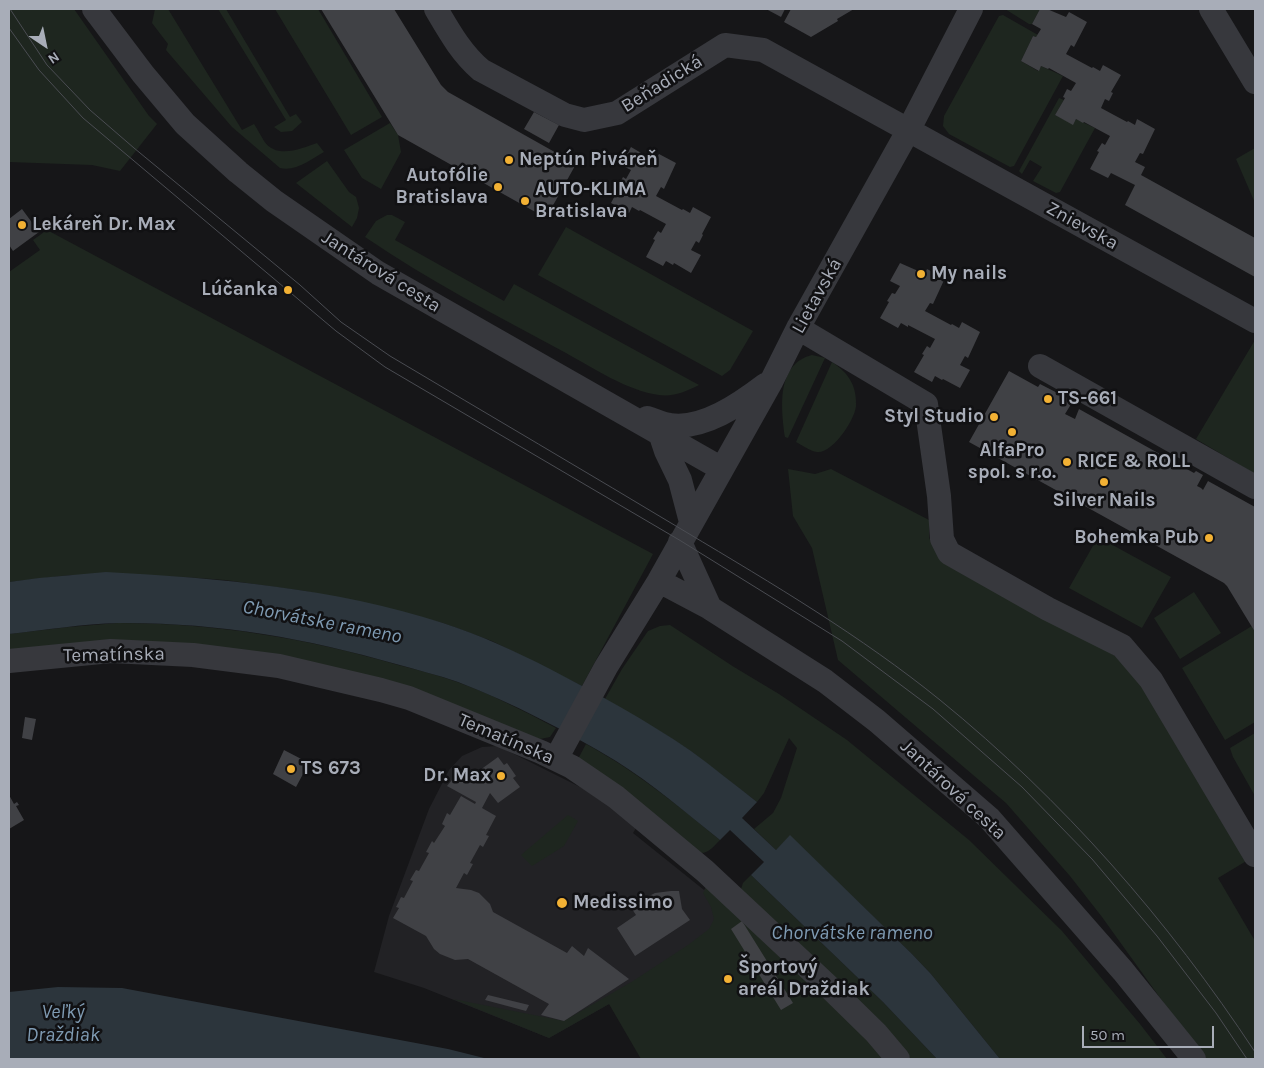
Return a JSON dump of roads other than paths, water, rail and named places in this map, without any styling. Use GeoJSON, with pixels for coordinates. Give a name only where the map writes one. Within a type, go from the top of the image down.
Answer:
{"type":"FeatureCollection","features":[{"type":"Feature","properties":{"kind":"street","name":"Jantárová cesta"},"geometry":{"type":"LineString","coordinates":[[94,9],[138,67],[186,124],[238,172],[274,201],[378,273],[722,468]]}},
{"type":"Feature","properties":{"kind":"street","name":"Beňadická"},"geometry":{"type":"LineString","coordinates":[[436,9],[454,40],[471,62],[481,70],[565,115],[584,120],[616,113],[725,45],[763,50],[908,130]]}},
{"type":"Feature","properties":{"kind":"street","name":"Lietavská"},"geometry":{"type":"LineString","coordinates":[[561,750],[596,684],[659,581],[772,380],[798,328],[908,130],[971,9]]}},
{"type":"Feature","properties":{"kind":"street"},"geometry":{"type":"LineString","coordinates":[[1211,9],[1255,82]]}},
{"type":"Feature","properties":{"kind":"street","name":"Znievska"},"geometry":{"type":"LineString","coordinates":[[908,130],[1255,322]]}},
{"type":"Feature","properties":{"kind":"street"},"geometry":{"type":"LineString","coordinates":[[798,328],[926,404],[939,496],[942,538],[949,553],[1048,609],[1122,646],[1151,680],[1255,855]]}},
{"type":"Feature","properties":{"kind":"street"},"geometry":{"type":"LineString","coordinates":[[1040,366],[1255,487]]}},
{"type":"Feature","properties":{"kind":"street"},"geometry":{"type":"LineString","coordinates":[[622,411],[671,425],[689,424],[708,419],[736,406],[772,380]]}},
{"type":"Feature","properties":{"kind":"street"},"geometry":{"type":"LineString","coordinates":[[660,433],[666,451],[680,480],[685,532],[710,608]]}},
{"type":"Feature","properties":{"kind":"street","name":"Jantárová cesta"},"geometry":{"type":"LineString","coordinates":[[659,581],[710,608],[840,692],[877,721],[989,818],[1123,971],[1194,1059]]}},
{"type":"Feature","properties":{"kind":"street","name":"Tematínska"},"geometry":{"type":"LineString","coordinates":[[9,661],[110,652],[193,655],[279,666],[409,698],[561,750],[579,772],[711,865],[876,1033],[898,1059]]}},
{"type":"Feature","properties":{"kind":"water","name":"Chorvátske rameno"},"geometry":{"type":"Polygon","coordinates":[[[106,572],[276,587],[360,601],[402,611],[484,638],[586,688],[674,740],[757,802],[742,818],[776,850],[790,835],[931,974],[1000,1059],[937,1059],[883,1002],[751,875],[764,862],[730,830],[720,840],[656,789],[616,761],[539,718],[479,690],[443,677],[328,646],[259,633],[189,625],[119,623],[9,634],[9,582],[106,572]]]}},
{"type":"Feature","properties":{"kind":"water","name":"Veľký Draždiak"},"geometry":{"type":"Polygon","coordinates":[[[58,987],[122,988],[448,1049],[488,1059],[9,1059],[9,992],[58,987]]]}},
{"type":"Feature","properties":{"kind":"tram line"},"geometry":{"type":"LineString","coordinates":[[10,9],[47,65],[90,110],[300,285],[341,322],[390,356],[784,591],[848,632],[940,700],[1029,779],[1111,864],[1186,955],[1222,1003],[1255,1052]]}},
{"type":"Feature","properties":{"kind":"tram line"},"geometry":{"type":"LineString","coordinates":[[9,28],[39,70],[83,118],[336,331],[385,367],[681,541],[842,641],[933,709],[1022,787],[1092,859],[1157,936],[1216,1013],[1247,1059]]}},
{"type":"Feature","properties":{"kind":"place","name":"Neptún Piváreň"},"geometry":{"type":"Point","coordinates":[509,160]}},
{"type":"Feature","properties":{"kind":"place","name":"Autofólie Bratislava"},"geometry":{"type":"Point","coordinates":[498,187]}},
{"type":"Feature","properties":{"kind":"place","name":"AUTO-KLIMA Bratislava"},"geometry":{"type":"Point","coordinates":[525,201]}},
{"type":"Feature","properties":{"kind":"place","name":"Lekáreň Dr. Max"},"geometry":{"type":"Point","coordinates":[22,225]}},
{"type":"Feature","properties":{"kind":"place","name":"My nails"},"geometry":{"type":"Point","coordinates":[921,274]}},
{"type":"Feature","properties":{"kind":"place","name":"Lúčanka"},"geometry":{"type":"Point","coordinates":[288,290]}},
{"type":"Feature","properties":{"kind":"place","name":"TS-661"},"geometry":{"type":"Point","coordinates":[1048,399]}},
{"type":"Feature","properties":{"kind":"place","name":"Styl Studio"},"geometry":{"type":"Point","coordinates":[994,417]}},
{"type":"Feature","properties":{"kind":"place","name":"AlfaPro spol. s r.o."},"geometry":{"type":"Point","coordinates":[1012,432]}},
{"type":"Feature","properties":{"kind":"place","name":"RICE & ROLL"},"geometry":{"type":"Point","coordinates":[1067,462]}},
{"type":"Feature","properties":{"kind":"place","name":"Silver Nails"},"geometry":{"type":"Point","coordinates":[1104,482]}},
{"type":"Feature","properties":{"kind":"place","name":"Bohemka Pub"},"geometry":{"type":"Point","coordinates":[1209,538]}},
{"type":"Feature","properties":{"kind":"place","name":"TS 673"},"geometry":{"type":"Point","coordinates":[291,769]}},
{"type":"Feature","properties":{"kind":"place","name":"Dr. Max"},"geometry":{"type":"Point","coordinates":[501,776]}},
{"type":"Feature","properties":{"kind":"place","name":"Medissimo"},"geometry":{"type":"Point","coordinates":[562,903]}},
{"type":"Feature","properties":{"kind":"place","name":"Športový areál Draždiak"},"geometry":{"type":"Point","coordinates":[728,979]}}]}
